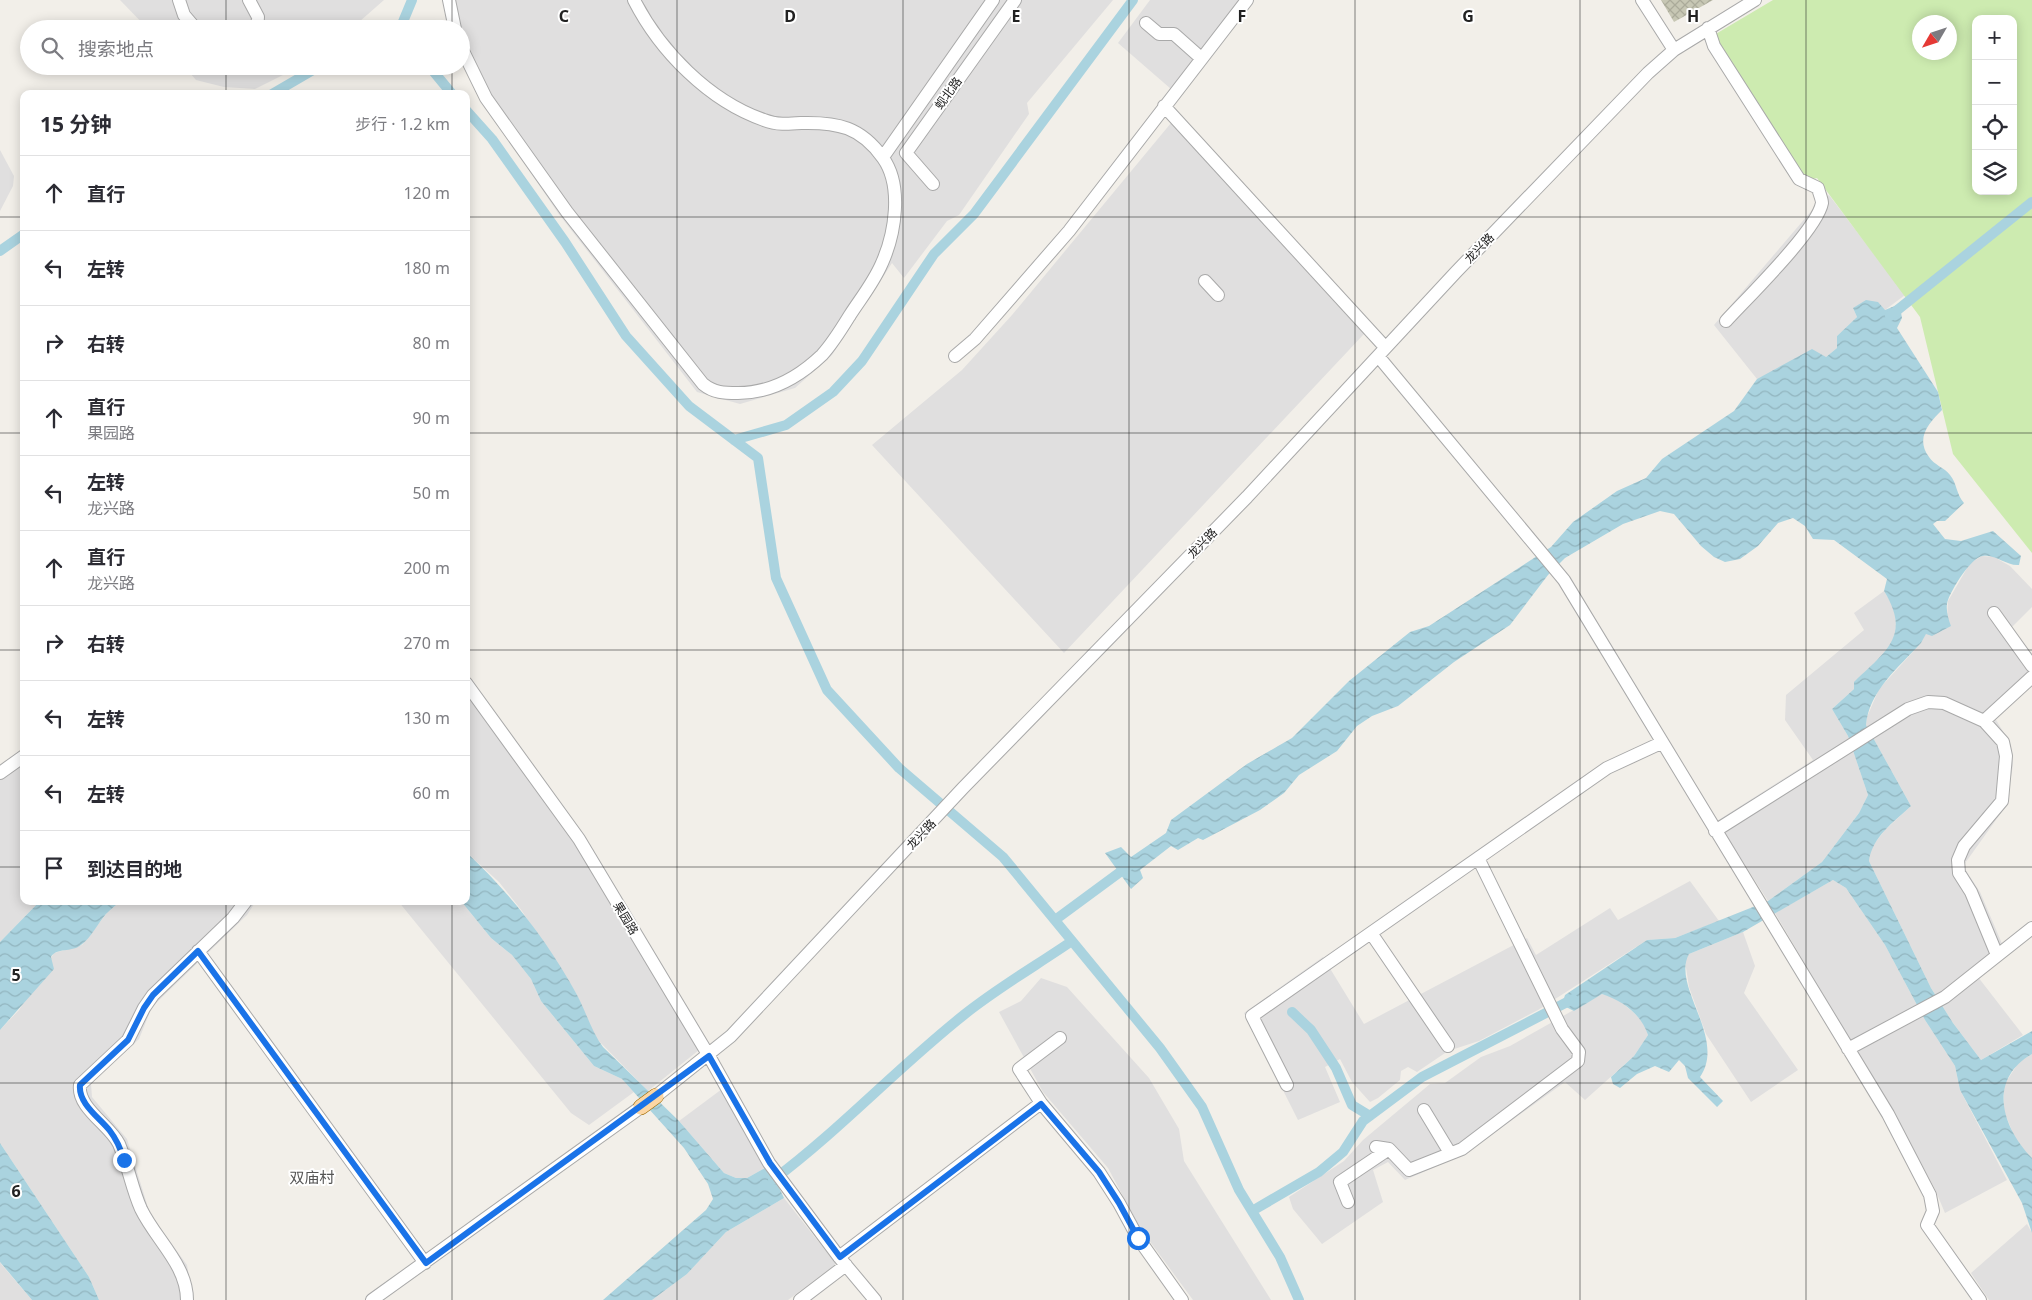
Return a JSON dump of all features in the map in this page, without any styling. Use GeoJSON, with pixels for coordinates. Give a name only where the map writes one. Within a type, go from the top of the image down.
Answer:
{"type":"FeatureCollection","features":[{"type":"Feature","properties":{"kind":"main road"},"geometry":{"type":"LineString","coordinates":[[641,1107],[656,1096]]}},
{"type":"Feature","properties":{"kind":"street"},"geometry":{"type":"LineString","coordinates":[[179,0],[184,14],[189,20]]}},
{"type":"Feature","properties":{"kind":"street"},"geometry":{"type":"LineString","coordinates":[[249,0],[258,20]]}},
{"type":"Feature","properties":{"kind":"street"},"geometry":{"type":"LineString","coordinates":[[449,0],[453,20]]}},
{"type":"Feature","properties":{"kind":"street"},"geometry":{"type":"LineString","coordinates":[[470,65],[486,98],[567,212],[694,374],[710,390],[720,392],[770,390],[813,362],[836,337],[876,275],[890,237],[894,206],[894,184],[891,170],[883,157],[863,137],[848,127],[831,123],[786,124],[765,121],[705,87],[668,50],[642,16],[634,0]]}},
{"type":"Feature","properties":{"kind":"street"},"geometry":{"type":"LineString","coordinates":[[883,157],[993,0]]}},
{"type":"Feature","properties":{"kind":"street","name":"蚬北路"},"geometry":{"type":"LineString","coordinates":[[933,184],[906,153],[1015,0]]}},
{"type":"Feature","properties":{"kind":"street"},"geometry":{"type":"LineString","coordinates":[[955,356],[975,339],[1069,231],[1247,0]]}},
{"type":"Feature","properties":{"kind":"street"},"geometry":{"type":"LineString","coordinates":[[1642,0],[1674,50]]}},
{"type":"Feature","properties":{"kind":"street","name":"龙兴路"},"geometry":{"type":"LineString","coordinates":[[656,1096],[732,1036],[963,788],[1247,497],[1382,351],[1648,73],[1674,50],[1755,0]]}},
{"type":"Feature","properties":{"kind":"street"},"geometry":{"type":"LineString","coordinates":[[1146,23],[1159,34],[1174,34],[1202,58]]}},
{"type":"Feature","properties":{"kind":"street"},"geometry":{"type":"LineString","coordinates":[[1708,28],[1714,46],[1799,180],[1818,188],[1822,201],[1818,213],[1801,238],[1726,321]]}},
{"type":"Feature","properties":{"kind":"street"},"geometry":{"type":"LineString","coordinates":[[1164,106],[1382,351],[1562,578],[1888,1114],[1930,1194],[1933,1211],[1927,1225],[1980,1300]]}},
{"type":"Feature","properties":{"kind":"street"},"geometry":{"type":"LineString","coordinates":[[1204,281],[1218,295]]}},
{"type":"Feature","properties":{"kind":"street"},"geometry":{"type":"LineString","coordinates":[[1994,613],[2032,666]]}},
{"type":"Feature","properties":{"kind":"street"},"geometry":{"type":"LineString","coordinates":[[1984,721],[2032,677]]}},
{"type":"Feature","properties":{"kind":"street","name":"果园路"},"geometry":{"type":"LineString","coordinates":[[470,689],[579,840],[709,1056],[770,1163],[789,1191],[875,1300]]}},
{"type":"Feature","properties":{"kind":"street"},"geometry":{"type":"LineString","coordinates":[[1715,831],[1908,709],[1928,702],[1944,702],[1984,721],[2003,742],[2006,756],[2002,801],[1964,846],[1958,860],[1959,873],[1972,892],[1997,955]]}},
{"type":"Feature","properties":{"kind":"street"},"geometry":{"type":"LineString","coordinates":[[1287,1085],[1252,1016],[1607,768],[1661,743]]}},
{"type":"Feature","properties":{"kind":"street"},"geometry":{"type":"LineString","coordinates":[[0,773],[20,759]]}},
{"type":"Feature","properties":{"kind":"street"},"geometry":{"type":"LineString","coordinates":[[1376,1147],[1389,1148],[1409,1170],[1462,1149],[1578,1061],[1579,1052],[1562,1029],[1478,858]]}},
{"type":"Feature","properties":{"kind":"street"},"geometry":{"type":"LineString","coordinates":[[188,1300],[183,1276],[141,1209],[119,1144],[83,1101],[80,1085],[128,1040],[144,1008],[153,995],[233,918],[243,905]]}},
{"type":"Feature","properties":{"kind":"street"},"geometry":{"type":"LineString","coordinates":[[1848,1049],[1944,996],[2032,928]]}},
{"type":"Feature","properties":{"kind":"street"},"geometry":{"type":"LineString","coordinates":[[1371,932],[1448,1046]]}},
{"type":"Feature","properties":{"kind":"street"},"geometry":{"type":"LineString","coordinates":[[198,951],[426,1263]]}},
{"type":"Feature","properties":{"kind":"street"},"geometry":{"type":"LineString","coordinates":[[1060,1038],[1019,1069],[1041,1104],[1099,1172],[1138,1238],[1182,1300]]}},
{"type":"Feature","properties":{"kind":"street"},"geometry":{"type":"LineString","coordinates":[[800,1300],[843,1261],[1041,1104]]}},
{"type":"Feature","properties":{"kind":"street"},"geometry":{"type":"LineString","coordinates":[[372,1300],[641,1107]]}},
{"type":"Feature","properties":{"kind":"street"},"geometry":{"type":"LineString","coordinates":[[1424,1110],[1450,1154]]}},
{"type":"Feature","properties":{"kind":"street"},"geometry":{"type":"LineString","coordinates":[[1348,1202],[1340,1182],[1389,1148]]}},
{"type":"Feature","properties":{"kind":"shaded area"},"geometry":{"type":"Polygon","coordinates":[[[120,0],[384,0],[361,20],[139,20],[120,0]]]}},
{"type":"Feature","properties":{"kind":"shaded area"},"geometry":{"type":"Polygon","coordinates":[[[444,0],[1113,0],[1027,103],[1029,114],[959,215],[947,221],[904,278],[892,263],[832,355],[795,388],[740,404],[697,392],[558,213],[475,90],[468,75],[470,75],[470,20],[448,20],[444,0]]]}},
{"type":"Feature","properties":{"kind":"shaded area"},"geometry":{"type":"Polygon","coordinates":[[[1150,0],[1240,0],[1171,89],[1118,43],[1150,0]]]}},
{"type":"Feature","properties":{"kind":"shaded area"},"geometry":{"type":"Polygon","coordinates":[[[1661,0],[1713,0],[1674,22],[1661,0]]]}},
{"type":"Feature","properties":{"kind":"shaded area"},"geometry":{"type":"Polygon","coordinates":[[[192,75],[283,75],[255,89],[224,87],[196,80],[192,75]]]}},
{"type":"Feature","properties":{"kind":"shaded area"},"geometry":{"type":"Polygon","coordinates":[[[1171,123],[1364,334],[1064,653],[872,445],[962,370],[1012,315],[1171,123]]]}},
{"type":"Feature","properties":{"kind":"shaded area"},"geometry":{"type":"Polygon","coordinates":[[[0,150],[14,176],[13,186],[0,211],[0,150]]]}},
{"type":"Feature","properties":{"kind":"shaded area"},"geometry":{"type":"Polygon","coordinates":[[[1829,195],[1905,295],[1885,310],[1853,308],[1857,317],[1837,336],[1837,348],[1826,357],[1778,369],[1757,379],[1714,325],[1813,209],[1829,195]]]}},
{"type":"Feature","properties":{"kind":"shaded area"},"geometry":{"type":"Polygon","coordinates":[[[1982,556],[1994,557],[2010,566],[2032,589],[2032,607],[2011,628],[2032,658],[2032,684],[1995,718],[2011,745],[2013,765],[2006,806],[1963,866],[1980,892],[2006,953],[1978,977],[2023,1035],[1981,1060],[1953,1023],[1931,988],[1869,861],[1870,849],[1885,830],[1911,806],[1866,725],[1867,717],[1879,689],[1921,643],[1926,633],[1947,617],[1948,601],[1970,563],[1982,556]]]}},
{"type":"Feature","properties":{"kind":"shaded area"},"geometry":{"type":"Polygon","coordinates":[[[1884,591],[1894,607],[1896,626],[1892,646],[1855,682],[1854,689],[1832,709],[1848,736],[1868,795],[1859,813],[1822,862],[1768,901],[1717,821],[1813,760],[1785,720],[1786,695],[1864,630],[1854,613],[1884,591]]]}},
{"type":"Feature","properties":{"kind":"shaded area"},"geometry":{"type":"Polygon","coordinates":[[[470,698],[570,836],[699,1050],[648,1091],[595,1037],[576,993],[522,911],[499,882],[470,856],[470,698]]]}},
{"type":"Feature","properties":{"kind":"shaded area"},"geometry":{"type":"Polygon","coordinates":[[[20,766],[20,905],[36,905],[0,942],[0,780],[20,766]]]}},
{"type":"Feature","properties":{"kind":"shaded area"},"geometry":{"type":"Polygon","coordinates":[[[1833,880],[1846,888],[1885,945],[1925,1020],[1955,1066],[1960,1090],[2007,1180],[1945,1213],[1934,1187],[1899,1123],[1775,913],[1833,880]]]}},
{"type":"Feature","properties":{"kind":"shaded area"},"geometry":{"type":"Polygon","coordinates":[[[1690,881],[1719,921],[1675,938],[1647,940],[1538,1010],[1479,1041],[1448,1051],[1417,1072],[1408,1067],[1401,1071],[1400,1080],[1378,1098],[1370,1102],[1352,1082],[1340,1059],[1325,1067],[1340,1102],[1298,1120],[1244,1013],[1323,957],[1364,1024],[1527,938],[1536,955],[1610,908],[1618,920],[1690,881]]]}},
{"type":"Feature","properties":{"kind":"shaded area"},"geometry":{"type":"Polygon","coordinates":[[[116,905],[253,905],[247,915],[152,1007],[139,1039],[91,1084],[92,1097],[127,1139],[150,1214],[187,1265],[193,1300],[99,1300],[89,1277],[0,1143],[0,1030],[19,1010],[54,953],[82,945],[107,913],[116,905]]]}},
{"type":"Feature","properties":{"kind":"shaded area"},"geometry":{"type":"Polygon","coordinates":[[[401,905],[464,905],[491,938],[512,955],[531,979],[541,1001],[594,1066],[622,1079],[634,1092],[589,1125],[571,1113],[401,905]]]}},
{"type":"Feature","properties":{"kind":"shaded area"},"geometry":{"type":"Polygon","coordinates":[[[1743,932],[1755,966],[1744,993],[1798,1070],[1751,1102],[1706,1034],[1689,987],[1685,961],[1689,954],[1743,932]]]}},
{"type":"Feature","properties":{"kind":"shaded area"},"geometry":{"type":"Polygon","coordinates":[[[1041,978],[1067,987],[1149,1078],[1179,1129],[1184,1161],[1271,1300],[1193,1300],[1140,1228],[1108,1168],[1043,1092],[999,1012],[1021,1001],[1041,978]]]}},
{"type":"Feature","properties":{"kind":"shaded area"},"geometry":{"type":"Polygon","coordinates":[[[1602,994],[1616,998],[1633,1012],[1644,1023],[1648,1035],[1634,1056],[1585,1100],[1565,1082],[1465,1154],[1405,1180],[1388,1162],[1373,1170],[1383,1202],[1322,1244],[1293,1209],[1289,1197],[1344,1161],[1363,1140],[1430,1084],[1445,1083],[1481,1057],[1510,1046],[1602,994]]]}},
{"type":"Feature","properties":{"kind":"shaded area"},"geometry":{"type":"Polygon","coordinates":[[[2032,1054],[2032,1158],[2017,1143],[2004,1111],[2004,1085],[2019,1062],[2032,1054]]]}},
{"type":"Feature","properties":{"kind":"shaded area"},"geometry":{"type":"Polygon","coordinates":[[[722,1089],[765,1168],[747,1178],[736,1178],[724,1173],[679,1121],[722,1089]]]}},
{"type":"Feature","properties":{"kind":"shaded area"},"geometry":{"type":"Polygon","coordinates":[[[784,1198],[836,1264],[788,1300],[652,1300],[687,1274],[726,1232],[784,1198]]]}},
{"type":"Feature","properties":{"kind":"shaded area"},"geometry":{"type":"Polygon","coordinates":[[[2027,1224],[2032,1233],[2032,1300],[1989,1300],[1971,1273],[2027,1224]]]}},
{"type":"Feature","properties":{"kind":"shaded area"},"geometry":{"type":"Polygon","coordinates":[[[0,1262],[2,1265],[32,1300],[0,1300],[0,1262]]]}},
{"type":"Feature","properties":{"kind":"green space"},"geometry":{"type":"Polygon","coordinates":[[[1773,0],[2032,0],[2032,553],[1953,454],[1920,317],[1817,178],[1802,182],[1714,35],[1773,0]]]}},
{"type":"Feature","properties":{"kind":"water"},"geometry":{"type":"Polygon","coordinates":[[[1866,300],[1878,302],[1885,310],[1897,305],[1900,307],[1902,318],[1897,328],[1938,392],[1942,410],[1925,431],[1923,443],[1931,460],[1952,478],[1964,503],[1945,521],[1937,521],[1933,524],[1945,539],[1961,541],[1993,531],[2021,556],[2019,565],[1983,556],[1968,567],[1953,589],[1947,603],[1951,626],[1932,636],[1926,634],[1921,643],[1886,680],[1873,701],[1866,725],[1911,806],[1879,837],[1871,852],[1869,861],[1931,988],[1953,1023],[1981,1060],[2032,1031],[2032,1054],[2018,1065],[2009,1077],[2004,1090],[2004,1104],[2013,1132],[2032,1158],[2032,1233],[2022,1203],[1960,1090],[1955,1066],[1925,1020],[1885,945],[1846,888],[1833,880],[1743,932],[1689,954],[1685,967],[1687,981],[1704,1029],[1707,1046],[1707,1062],[1700,1077],[1723,1101],[1717,1107],[1688,1078],[1685,1066],[1679,1060],[1669,1072],[1655,1066],[1637,1074],[1620,1088],[1613,1084],[1611,1077],[1634,1056],[1648,1035],[1645,1027],[1630,1009],[1617,1000],[1602,994],[1574,1011],[1562,1005],[1565,995],[1647,940],[1675,938],[1768,901],[1822,862],[1859,813],[1868,795],[1848,736],[1832,709],[1854,689],[1854,682],[1876,661],[1891,642],[1895,632],[1895,620],[1892,607],[1884,591],[1887,579],[1834,540],[1813,539],[1805,526],[1793,518],[1778,523],[1758,546],[1740,559],[1725,562],[1714,557],[1701,546],[1674,514],[1660,511],[1623,524],[1565,558],[1548,575],[1510,625],[1454,662],[1398,706],[1372,716],[1357,726],[1337,751],[1299,775],[1284,793],[1260,810],[1203,840],[1198,838],[1178,850],[1171,846],[1140,870],[1143,878],[1131,889],[1105,853],[1121,847],[1131,857],[1166,833],[1171,820],[1247,764],[1292,738],[1349,681],[1410,632],[1429,626],[1551,547],[1573,522],[1617,491],[1646,478],[1662,459],[1734,411],[1757,379],[1812,349],[1826,357],[1837,348],[1837,336],[1857,317],[1853,308],[1866,300]]]}},
{"type":"Feature","properties":{"kind":"water"},"geometry":{"type":"Polygon","coordinates":[[[470,856],[498,884],[527,918],[553,954],[576,993],[603,1047],[679,1121],[724,1173],[736,1178],[747,1178],[765,1168],[775,1179],[784,1198],[726,1232],[687,1274],[652,1300],[603,1300],[706,1210],[713,1199],[708,1184],[684,1148],[622,1079],[594,1066],[541,1001],[531,979],[512,955],[491,938],[464,905],[470,905],[470,856]]]}},
{"type":"Feature","properties":{"kind":"water"},"geometry":{"type":"Polygon","coordinates":[[[36,905],[116,905],[106,914],[81,945],[73,949],[57,952],[51,957],[54,969],[0,1030],[0,942],[36,905]]]}},
{"type":"Feature","properties":{"kind":"water"},"geometry":{"type":"Polygon","coordinates":[[[0,1143],[89,1277],[99,1300],[32,1300],[0,1262],[0,1143]]]}},
{"type":"Feature","properties":{"kind":"waterway"},"geometry":{"type":"LineString","coordinates":[[404,20],[412,0]]}},
{"type":"Feature","properties":{"kind":"waterway"},"geometry":{"type":"LineString","coordinates":[[734,440],[786,425],[833,392],[862,361],[934,254],[974,214],[1133,0]]}},
{"type":"Feature","properties":{"kind":"waterway"},"geometry":{"type":"LineString","coordinates":[[279,90],[305,75]]}},
{"type":"Feature","properties":{"kind":"waterway"},"geometry":{"type":"LineString","coordinates":[[436,75],[449,90]]}},
{"type":"Feature","properties":{"kind":"waterway"},"geometry":{"type":"LineString","coordinates":[[470,114],[492,139],[565,242],[626,336],[689,406],[758,458],[776,578],[827,690],[899,768],[1003,857],[1160,1048],[1202,1107],[1239,1190],[1280,1257],[1299,1300]]}},
{"type":"Feature","properties":{"kind":"waterway"},"geometry":{"type":"LineString","coordinates":[[1890,316],[2032,202]]}},
{"type":"Feature","properties":{"kind":"waterway"},"geometry":{"type":"LineString","coordinates":[[0,251],[20,237]]}},
{"type":"Feature","properties":{"kind":"waterway"},"geometry":{"type":"LineString","coordinates":[[1055,920],[1131,864]]}},
{"type":"Feature","properties":{"kind":"waterway"},"geometry":{"type":"LineString","coordinates":[[773,1180],[822,1140],[965,1014],[1072,941]]}},
{"type":"Feature","properties":{"kind":"waterway"},"geometry":{"type":"LineString","coordinates":[[1252,1211],[1319,1172],[1343,1152],[1363,1121],[1422,1077],[1573,999]]}},
{"type":"Feature","properties":{"kind":"waterway"},"geometry":{"type":"LineString","coordinates":[[1292,1012],[1311,1030],[1336,1068],[1352,1105],[1370,1116]]}},
{"type":"Feature","properties":{"kind":"district","name":"双庙村"},"geometry":{"type":"Point","coordinates":[312,1177]}},
{"type":"Feature","properties":{"kind":"route"},"geometry":{"type":"LineString","coordinates":[[124,1160],[119,1144],[111,1132],[83,1101],[80,1085],[128,1040],[144,1008],[153,995],[198,951],[220,977],[426,1263],[709,1056],[770,1163],[840,1257],[1041,1104],[1099,1172],[1138,1238]]}}]}
